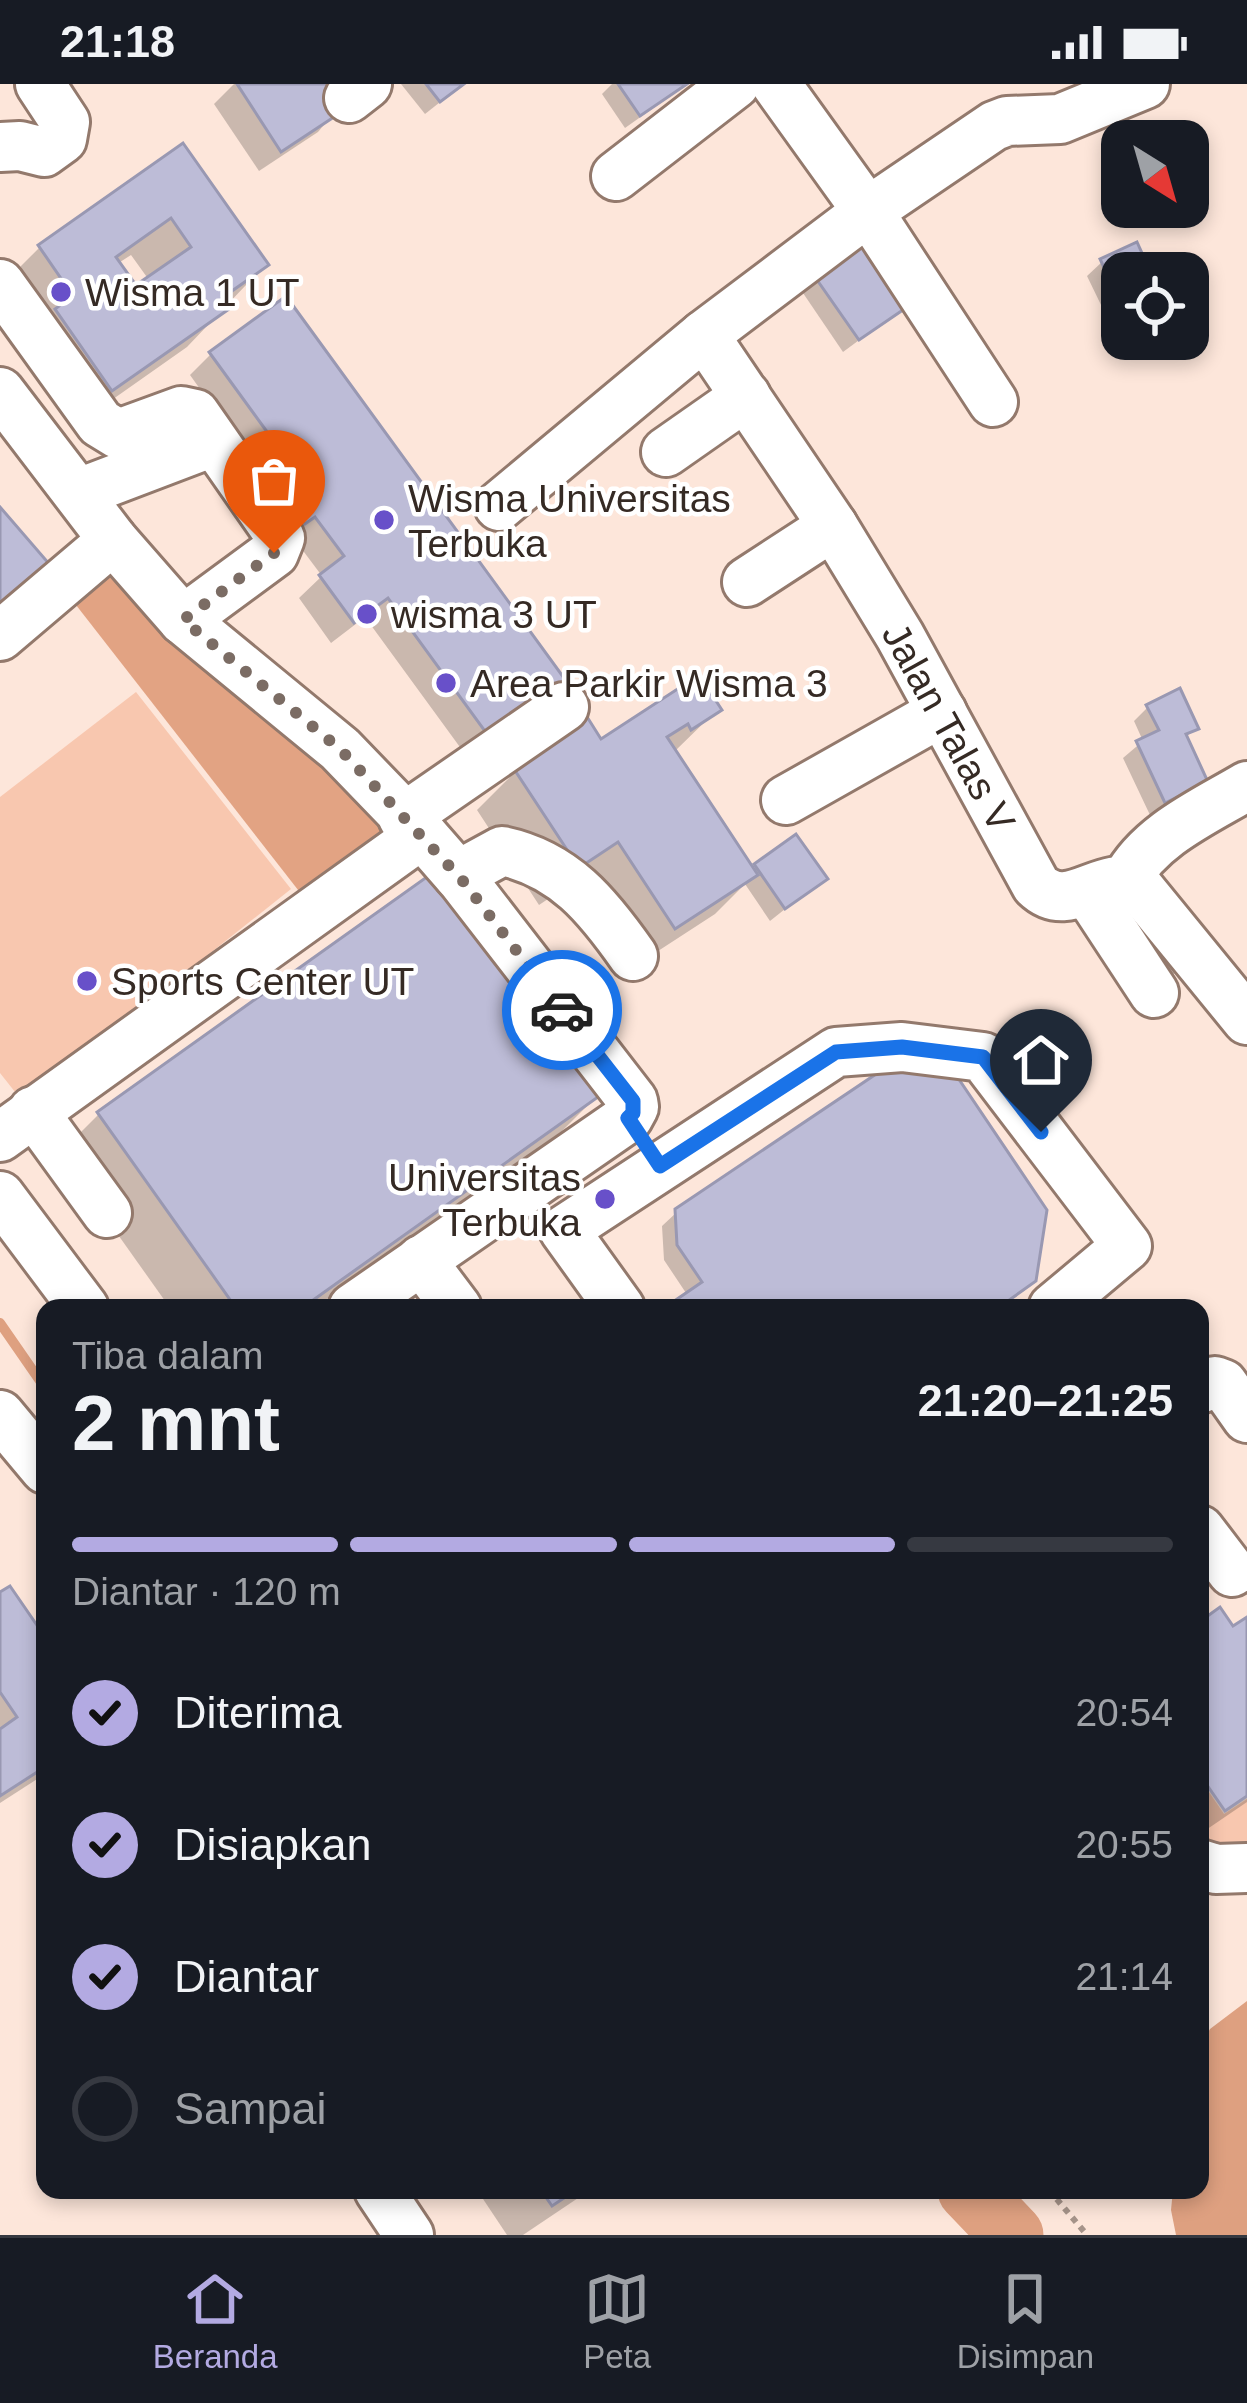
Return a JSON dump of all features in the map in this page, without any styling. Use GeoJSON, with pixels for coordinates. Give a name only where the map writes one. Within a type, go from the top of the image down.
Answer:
{"type":"FeatureCollection","features":[{"type":"Feature","properties":{"kind":"street"},"geometry":{"type":"LineString","coordinates":[[0,146],[44,152],[62,139],[65,122],[40,84]]}},
{"type":"Feature","properties":{"kind":"street"},"geometry":{"type":"LineString","coordinates":[[616,176],[735,84]]}},
{"type":"Feature","properties":{"kind":"street"},"geometry":{"type":"LineString","coordinates":[[776,84],[993,402]]}},
{"type":"Feature","properties":{"kind":"street"},"geometry":{"type":"LineString","coordinates":[[499,506],[704,335],[867,212],[999,123],[1060,119],[1145,84]]}},
{"type":"Feature","properties":{"kind":"street"},"geometry":{"type":"LineString","coordinates":[[0,284],[109,431],[130,433],[181,411],[195,414],[276,530],[278,546],[183,620]]}},
{"type":"Feature","properties":{"kind":"street","name":"Jalan Talas V"},"geometry":{"type":"LineString","coordinates":[[704,335],[832,526],[942,712],[1036,885],[1054,897],[1067,898],[1106,885]]}},
{"type":"Feature","properties":{"kind":"street"},"geometry":{"type":"LineString","coordinates":[[0,392],[113,540],[183,620],[340,749],[458,875],[633,1101],[628,1118],[366,1299]]}},
{"type":"Feature","properties":{"kind":"street"},"geometry":{"type":"LineString","coordinates":[[666,452],[746,396]]}},
{"type":"Feature","properties":{"kind":"street"},"geometry":{"type":"LineString","coordinates":[[79,493],[212,442]]}},
{"type":"Feature","properties":{"kind":"street"},"geometry":{"type":"LineString","coordinates":[[747,582],[832,526]]}},
{"type":"Feature","properties":{"kind":"street"},"geometry":{"type":"LineString","coordinates":[[0,636],[113,540]]}},
{"type":"Feature","properties":{"kind":"street"},"geometry":{"type":"LineString","coordinates":[[107,1213],[17,1124],[563,706]]}},
{"type":"Feature","properties":{"kind":"street"},"geometry":{"type":"LineString","coordinates":[[786,800],[942,712]]}},
{"type":"Feature","properties":{"kind":"street"},"geometry":{"type":"LineString","coordinates":[[1106,885],[1161,839],[1247,786]]}},
{"type":"Feature","properties":{"kind":"street"},"geometry":{"type":"LineString","coordinates":[[458,875],[502,850],[531,857],[574,883],[633,956]]}},
{"type":"Feature","properties":{"kind":"street"},"geometry":{"type":"LineString","coordinates":[[1106,885],[1154,993]]}},
{"type":"Feature","properties":{"kind":"street"},"geometry":{"type":"LineString","coordinates":[[1106,885],[1142,889],[1245,1014]]}},
{"type":"Feature","properties":{"kind":"street"},"geometry":{"type":"LineString","coordinates":[[614,1299],[564,1230],[836,1052],[902,1047],[983,1057],[1127,1246],[1064,1299]]}},
{"type":"Feature","properties":{"kind":"street"},"geometry":{"type":"LineString","coordinates":[[628,1118],[660,1166]]}},
{"type":"Feature","properties":{"kind":"street"},"geometry":{"type":"LineString","coordinates":[[0,1196],[77,1299]]}},
{"type":"Feature","properties":{"kind":"street"},"geometry":{"type":"LineString","coordinates":[[421,1260],[450,1299]]}},
{"type":"Feature","properties":{"kind":"street"},"geometry":{"type":"LineString","coordinates":[[1209,1385],[1223,1384],[1247,1418]]}},
{"type":"Feature","properties":{"kind":"street"},"geometry":{"type":"LineString","coordinates":[[0,1415],[36,1458]]}},
{"type":"Feature","properties":{"kind":"street"},"geometry":{"type":"LineString","coordinates":[[1209,1546],[1226,1577]]}},
{"type":"Feature","properties":{"kind":"street"},"geometry":{"type":"LineString","coordinates":[[1209,1867],[1247,1868]]}},
{"type":"Feature","properties":{"kind":"street"},"geometry":{"type":"LineString","coordinates":[[385,2199],[409,2235]]}},
{"type":"Feature","properties":{"kind":"path"},"geometry":{"type":"LineString","coordinates":[[1057,2199],[1087,2235]]}},
{"type":"Feature","properties":{"kind":"shaded area"},"geometry":{"type":"Polygon","coordinates":[[[115,559],[405,834],[309,904],[69,596],[115,559]]]}},
{"type":"Feature","properties":{"kind":"shaded area","name":"Sports Center UT"},"geometry":{"type":"Polygon","coordinates":[[[136,692],[291,889],[23,1102],[0,1073],[0,797],[136,692]]]}},
{"type":"Feature","properties":{"kind":"shaded area"},"geometry":{"type":"Polygon","coordinates":[[[1209,1792],[1224,1814],[1247,1799],[1247,1851],[1209,1847],[1209,1792]]]}},
{"type":"Feature","properties":{"kind":"shaded area"},"geometry":{"type":"Polygon","coordinates":[[[1247,2001],[1247,2235],[1176,2235],[1171,2210],[1172,2199],[1209,2199],[1210,2029],[1247,2001]]]}},
{"type":"Feature","properties":{"kind":"building"},"geometry":{"type":"Polygon","coordinates":[[[237,84],[326,84],[343,111],[281,152],[237,84]]]}},
{"type":"Feature","properties":{"kind":"building"},"geometry":{"type":"Polygon","coordinates":[[[426,84],[464,84],[440,102],[426,84]]]}},
{"type":"Feature","properties":{"kind":"building"},"geometry":{"type":"Polygon","coordinates":[[[618,84],[687,84],[640,116],[618,84]]]}},
{"type":"Feature","properties":{"kind":"building"},"geometry":{"type":"Polygon","coordinates":[[[183,143],[269,265],[222,298],[229,309],[112,391],[55,309],[73,296],[38,245],[183,143]],[[171,218],[116,257],[136,285],[191,247],[171,218]]]}},
{"type":"Feature","properties":{"kind":"building"},"geometry":{"type":"Polygon","coordinates":[[[874,238],[916,301],[859,340],[815,277],[874,238]]]}},
{"type":"Feature","properties":{"kind":"building"},"geometry":{"type":"Polygon","coordinates":[[[1137,242],[1142,252],[1115,252],[1137,242]]]}},
{"type":"Feature","properties":{"kind":"building","name":"Wisma Universitas Terbuka"},"geometry":{"type":"Polygon","coordinates":[[[286,296],[572,689],[495,745],[388,598],[354,623],[319,575],[344,556],[315,517],[305,524],[278,487],[297,473],[209,352],[286,296]]]}},
{"type":"Feature","properties":{"kind":"building"},"geometry":{"type":"Polygon","coordinates":[[[0,507],[51,566],[0,610],[0,507]]]}},
{"type":"Feature","properties":{"kind":"building"},"geometry":{"type":"Polygon","coordinates":[[[699,675],[722,710],[691,730],[688,724],[667,737],[758,875],[675,929],[618,842],[579,868],[514,769],[551,746],[545,738],[584,712],[601,739],[699,675]]]}},
{"type":"Feature","properties":{"kind":"building"},"geometry":{"type":"Polygon","coordinates":[[[1180,688],[1199,729],[1186,734],[1208,782],[1165,803],[1136,741],[1159,730],[1146,705],[1180,688]]]}},
{"type":"Feature","properties":{"kind":"building"},"geometry":{"type":"Polygon","coordinates":[[[796,834],[828,879],[785,909],[754,864],[796,834]]]}},
{"type":"Feature","properties":{"kind":"building"},"geometry":{"type":"Polygon","coordinates":[[[445,864],[605,1092],[315,1299],[230,1299],[97,1112],[445,864]]]}},
{"type":"Feature","properties":{"kind":"building"},"geometry":{"type":"Polygon","coordinates":[[[903,1056],[954,1072],[1047,1210],[1036,1281],[1011,1299],[677,1299],[702,1282],[677,1245],[675,1209],[903,1056]]]}},
{"type":"Feature","properties":{"kind":"building"},"geometry":{"type":"Polygon","coordinates":[[[10,1586],[36,1624],[36,1773],[0,1796],[0,1729],[17,1717],[0,1692],[0,1592],[10,1586]]]}},
{"type":"Feature","properties":{"kind":"building"},"geometry":{"type":"Polygon","coordinates":[[[1220,1607],[1233,1626],[1247,1617],[1247,1796],[1225,1811],[1209,1788],[1209,1615],[1220,1607]]]}},
{"type":"Feature","properties":{"kind":"waterway"},"geometry":{"type":"LineString","coordinates":[[0,1323],[36,1375]]}},
{"type":"Feature","properties":{"kind":"waterway"},"geometry":{"type":"LineString","coordinates":[[978,2199],[1012,2235]]}},
{"type":"Feature","properties":{"kind":"way so far"},"geometry":{"type":"LineString","coordinates":[[274,553],[183,620],[340,749],[463,881],[562,1010]]}},
{"type":"Feature","properties":{"kind":"place","name":"Wisma 1 UT"},"geometry":{"type":"Point","coordinates":[61,292]}},
{"type":"Feature","properties":{"kind":"place","name":"Wisma Universitas Terbuka"},"geometry":{"type":"Point","coordinates":[384,520]}},
{"type":"Feature","properties":{"kind":"place","name":"wisma 3 UT"},"geometry":{"type":"Point","coordinates":[367,614]}},
{"type":"Feature","properties":{"kind":"place","name":"Area Parkir Wisma 3"},"geometry":{"type":"Point","coordinates":[446,683]}},
{"type":"Feature","properties":{"kind":"place","name":"Sports Center UT"},"geometry":{"type":"Point","coordinates":[87,981]}},
{"type":"Feature","properties":{"kind":"place","name":"Universitas Terbuka"},"geometry":{"type":"Point","coordinates":[605,1199]}},
{"type":"Feature","properties":{"kind":"route"},"geometry":{"type":"LineString","coordinates":[[562,1010],[633,1101],[628,1118],[660,1166],[836,1052],[902,1047],[983,1057],[1041,1132]]}}]}
